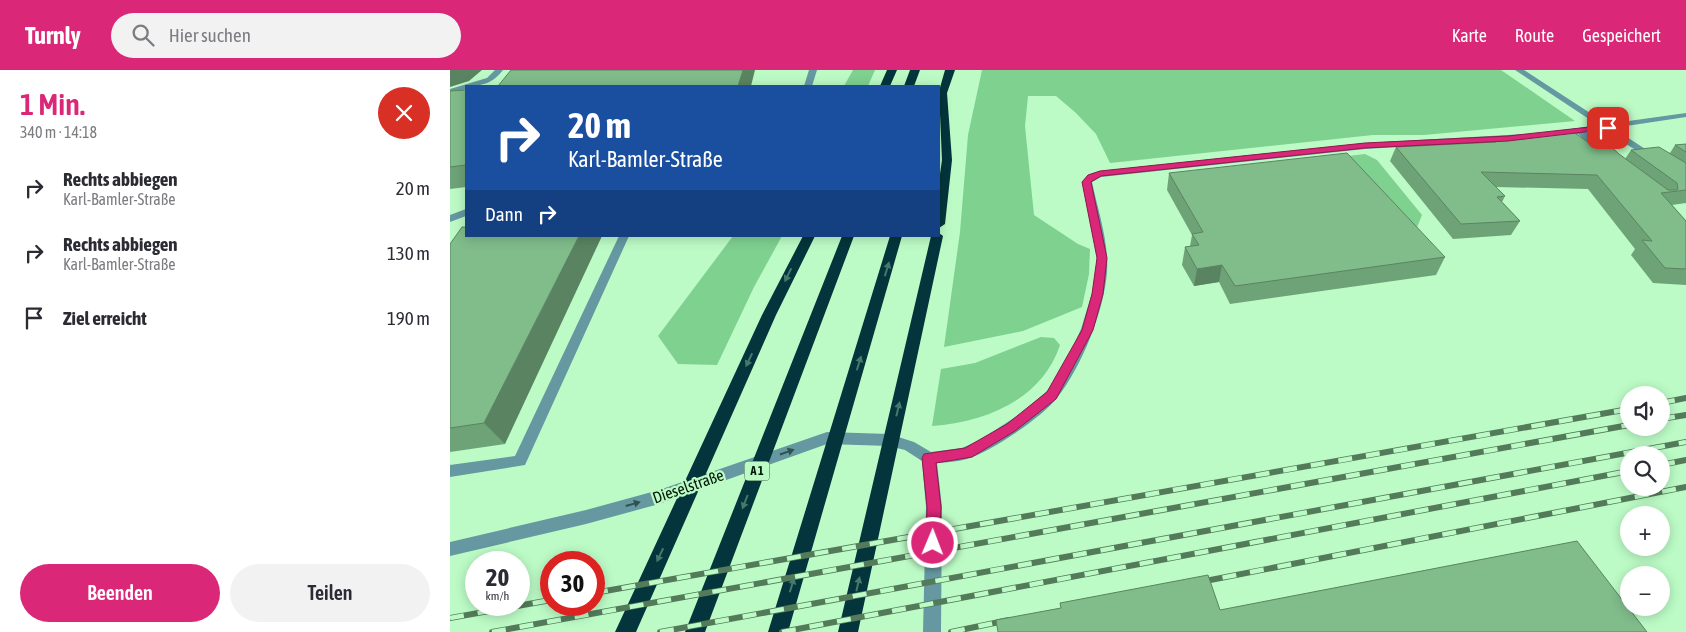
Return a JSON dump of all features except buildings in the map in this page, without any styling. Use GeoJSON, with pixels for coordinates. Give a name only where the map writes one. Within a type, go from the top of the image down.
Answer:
{"type":"FeatureCollection","features":[{"type":"Feature","properties":{"kind":"highway"},"geometry":{"type":"LineString","coordinates":[[885,85],[892,70]]}},
{"type":"Feature","properties":{"kind":"highway"},"geometry":{"type":"LineString","coordinates":[[908,85],[915,70]]}},
{"type":"Feature","properties":{"kind":"highway"},"geometry":{"type":"LineString","coordinates":[[940,103],[950,70]]}},
{"type":"Feature","properties":{"kind":"highway"},"geometry":{"type":"LineString","coordinates":[[940,215],[946,160],[943,94]]}},
{"type":"Feature","properties":{"kind":"highway"},"geometry":{"type":"LineString","coordinates":[[625,632],[769,315],[808,237]]}},
{"type":"Feature","properties":{"kind":"highway","name":"A 1"},"geometry":{"type":"LineString","coordinates":[[695,632],[818,309],[848,237]]}},
{"type":"Feature","properties":{"kind":"highway"},"geometry":{"type":"LineString","coordinates":[[778,632],[896,237]]}},
{"type":"Feature","properties":{"kind":"highway"},"geometry":{"type":"LineString","coordinates":[[848,632],[937,237]]}},
{"type":"Feature","properties":{"kind":"street"},"geometry":{"type":"LineString","coordinates":[[490,80],[499,70]]}},
{"type":"Feature","properties":{"kind":"street"},"geometry":{"type":"LineString","coordinates":[[808,85],[813,70]]}},
{"type":"Feature","properties":{"kind":"street"},"geometry":{"type":"LineString","coordinates":[[1519,70],[1662,164]]}},
{"type":"Feature","properties":{"kind":"street"},"geometry":{"type":"LineString","coordinates":[[473,85],[490,80],[500,80]]}},
{"type":"Feature","properties":{"kind":"street"},"geometry":{"type":"LineString","coordinates":[[450,94],[465,87]]}},
{"type":"Feature","properties":{"kind":"street"},"geometry":{"type":"LineString","coordinates":[[450,94],[465,95]]}},
{"type":"Feature","properties":{"kind":"street"},"geometry":{"type":"LineString","coordinates":[[932,632],[934,507],[929,458],[968,453],[1011,428],[1051,396],[1069,366],[1088,330],[1098,294],[1102,258],[1087,182],[1091,177],[1100,174],[1365,146],[1539,136],[1686,116]]}},
{"type":"Feature","properties":{"kind":"street"},"geometry":{"type":"LineString","coordinates":[[1580,131],[1598,146],[1614,165]]}},
{"type":"Feature","properties":{"kind":"street"},"geometry":{"type":"LineString","coordinates":[[450,219],[465,212]]}},
{"type":"Feature","properties":{"kind":"street"},"geometry":{"type":"LineString","coordinates":[[450,471],[520,461],[624,237]]}},
{"type":"Feature","properties":{"kind":"street","name":"Dieselstraße"},"geometry":{"type":"LineString","coordinates":[[450,549],[586,517],[659,497],[827,438],[889,440],[908,446],[929,458]]}},
{"type":"Feature","properties":{"kind":"green space"},"geometry":{"type":"Polygon","coordinates":[[[853,70],[875,70],[868,85],[845,85],[853,70]]]}},
{"type":"Feature","properties":{"kind":"green space"},"geometry":{"type":"Polygon","coordinates":[[[982,70],[1501,70],[1575,121],[1424,135],[1373,135],[1110,163],[1096,134],[1056,96],[1028,96],[1025,126],[1034,215],[1078,244],[1090,249],[1089,274],[1082,307],[1023,331],[944,347],[960,232],[968,135],[982,70]]]}},
{"type":"Feature","properties":{"kind":"green space"},"geometry":{"type":"Polygon","coordinates":[[[1365,154],[1377,160],[1422,215],[1416,230],[1178,176],[1365,154]]]}},
{"type":"Feature","properties":{"kind":"green space"},"geometry":{"type":"Polygon","coordinates":[[[732,237],[781,237],[754,287],[717,365],[678,364],[658,336],[732,237]]]}},
{"type":"Feature","properties":{"kind":"green space"},"geometry":{"type":"Polygon","coordinates":[[[1041,337],[1054,338],[1060,345],[1052,364],[1026,394],[1009,405],[991,413],[952,424],[932,426],[941,369],[975,363],[1041,337]]]}},
{"type":"Feature","properties":{"kind":"railway"},"geometry":{"type":"LineString","coordinates":[[1670,401],[1686,398]]}},
{"type":"Feature","properties":{"kind":"railway"},"geometry":{"type":"LineString","coordinates":[[605,591],[1620,411]]}},
{"type":"Feature","properties":{"kind":"railway"},"geometry":{"type":"LineString","coordinates":[[1670,418],[1686,415]]}},
{"type":"Feature","properties":{"kind":"railway"},"geometry":{"type":"LineString","coordinates":[[492,632],[1620,427]]}},
{"type":"Feature","properties":{"kind":"railway"},"geometry":{"type":"LineString","coordinates":[[660,632],[1686,442]]}},
{"type":"Feature","properties":{"kind":"railway"},"geometry":{"type":"LineString","coordinates":[[1670,463],[1686,460]]}},
{"type":"Feature","properties":{"kind":"railway"},"geometry":{"type":"LineString","coordinates":[[782,632],[1620,473]]}},
{"type":"Feature","properties":{"kind":"railway"},"geometry":{"type":"LineString","coordinates":[[1195,583],[1686,487]]}},
{"type":"Feature","properties":{"kind":"railway"},"geometry":{"type":"LineString","coordinates":[[450,618],[540,602]]}},
{"type":"Feature","properties":{"kind":"railway"},"geometry":{"type":"LineString","coordinates":[[951,632],[1009,620]]}},
{"type":"Feature","properties":{"kind":"route"},"geometry":{"type":"LineString","coordinates":[[933,543],[934,507],[929,458],[968,453],[1011,428],[1051,396],[1088,330],[1098,294],[1102,258],[1087,182],[1091,177],[1100,174],[1365,146],[1508,139],[1608,128]]}}]}
